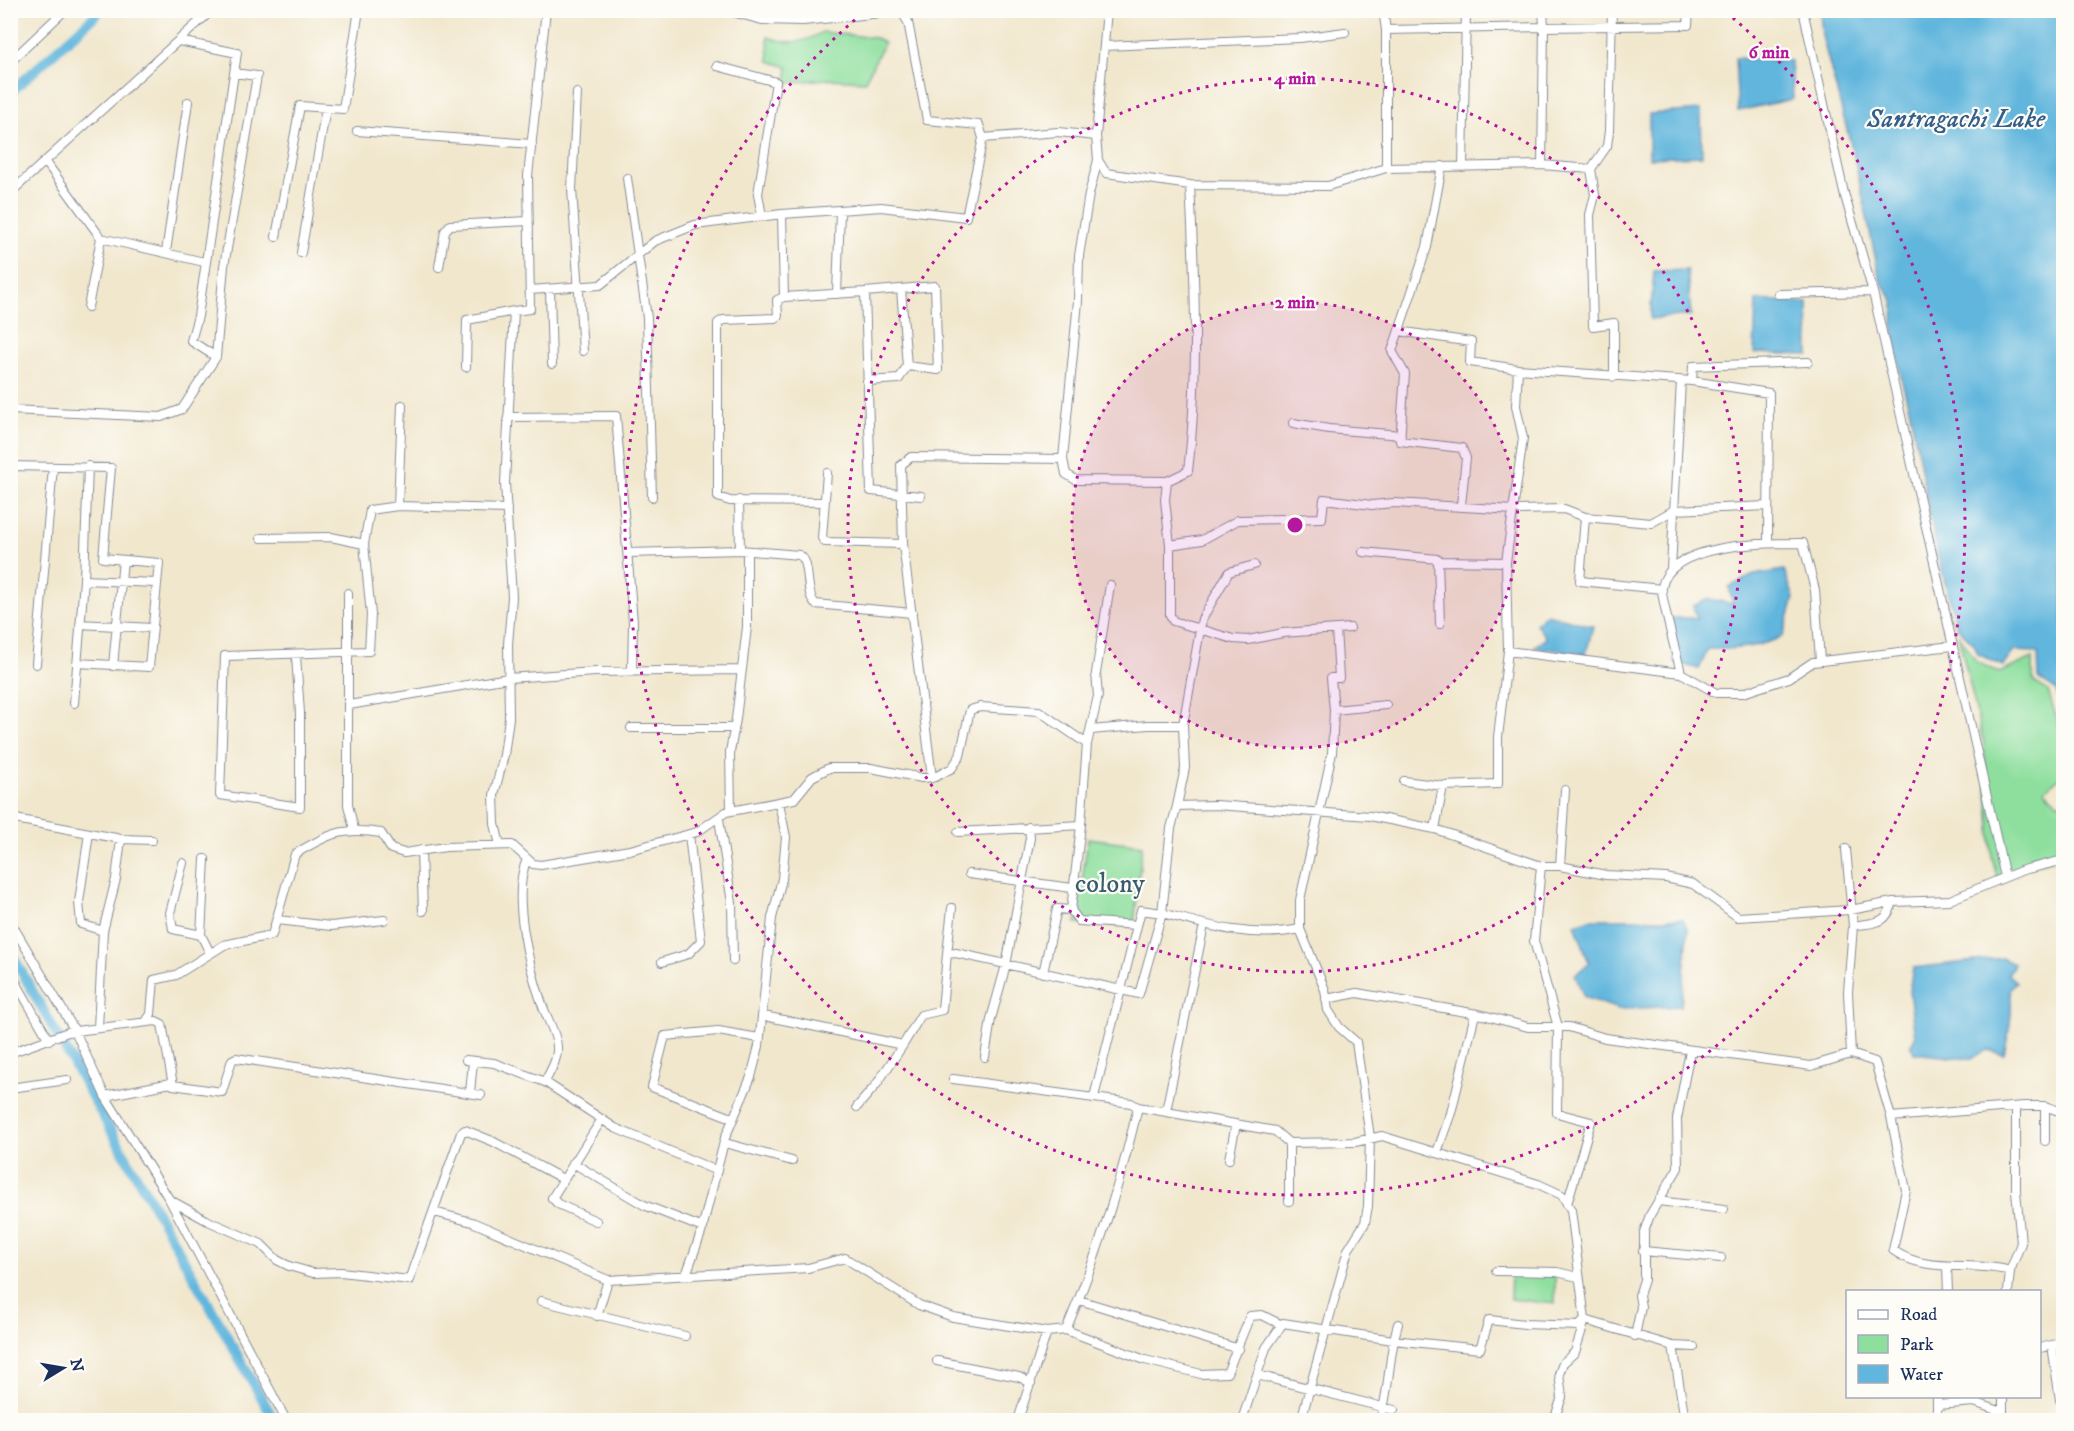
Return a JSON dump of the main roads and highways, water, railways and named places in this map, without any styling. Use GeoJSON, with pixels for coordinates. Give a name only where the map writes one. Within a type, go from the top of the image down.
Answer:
{"type":"FeatureCollection","features":[{"type":"Feature","properties":{"kind":"water","name":"Santragachi Lake"},"geometry":{"type":"Polygon","coordinates":[[[1820,11],[2063,11],[2063,713],[2056,690],[2039,679],[2038,652],[2014,651],[2003,666],[1978,654],[1974,644],[1957,627],[1938,556],[1902,382],[1893,325],[1894,302],[1880,280],[1854,156],[1822,36],[1820,11]]]}},
{"type":"Feature","properties":{"kind":"water"},"geometry":{"type":"Polygon","coordinates":[[[1735,58],[1791,61],[1793,99],[1738,111],[1735,58]]]}},
{"type":"Feature","properties":{"kind":"water"},"geometry":{"type":"Polygon","coordinates":[[[1701,110],[1702,156],[1649,158],[1649,114],[1701,110]]]}},
{"type":"Feature","properties":{"kind":"water"},"geometry":{"type":"Polygon","coordinates":[[[1687,270],[1691,315],[1650,319],[1654,271],[1687,270]]]}},
{"type":"Feature","properties":{"kind":"water"},"geometry":{"type":"Polygon","coordinates":[[[1756,300],[1808,303],[1809,355],[1754,353],[1756,300]]]}},
{"type":"Feature","properties":{"kind":"water"},"geometry":{"type":"Polygon","coordinates":[[[1784,570],[1794,598],[1783,636],[1747,647],[1708,649],[1699,669],[1674,662],[1671,618],[1697,618],[1693,606],[1709,599],[1733,604],[1729,587],[1754,575],[1784,570]]]}},
{"type":"Feature","properties":{"kind":"water"},"geometry":{"type":"Polygon","coordinates":[[[1546,614],[1593,626],[1586,654],[1534,647],[1546,638],[1536,624],[1546,614]]]}},
{"type":"Feature","properties":{"kind":"water"},"geometry":{"type":"Polygon","coordinates":[[[1591,919],[1683,919],[1688,930],[1681,1006],[1618,1009],[1584,997],[1575,975],[1589,963],[1575,924],[1591,919]]]}},
{"type":"Feature","properties":{"kind":"water"},"geometry":{"type":"Polygon","coordinates":[[[2002,958],[2014,964],[2008,974],[2016,982],[2010,990],[2011,1014],[2004,1054],[1987,1050],[1970,1059],[1914,1053],[1911,1045],[1915,1037],[1909,991],[1913,968],[2002,958]]]}},
{"type":"Feature","properties":{"kind":"waterway"},"geometry":{"type":"LineString","coordinates":[[10,93],[101,10]]}},
{"type":"Feature","properties":{"kind":"waterway"},"geometry":{"type":"LineString","coordinates":[[10,951],[274,1420]]}},
{"type":"Feature","properties":{"kind":"park label","name":"colony"},"geometry":{"type":"Point","coordinates":[1110,883]}}]}
